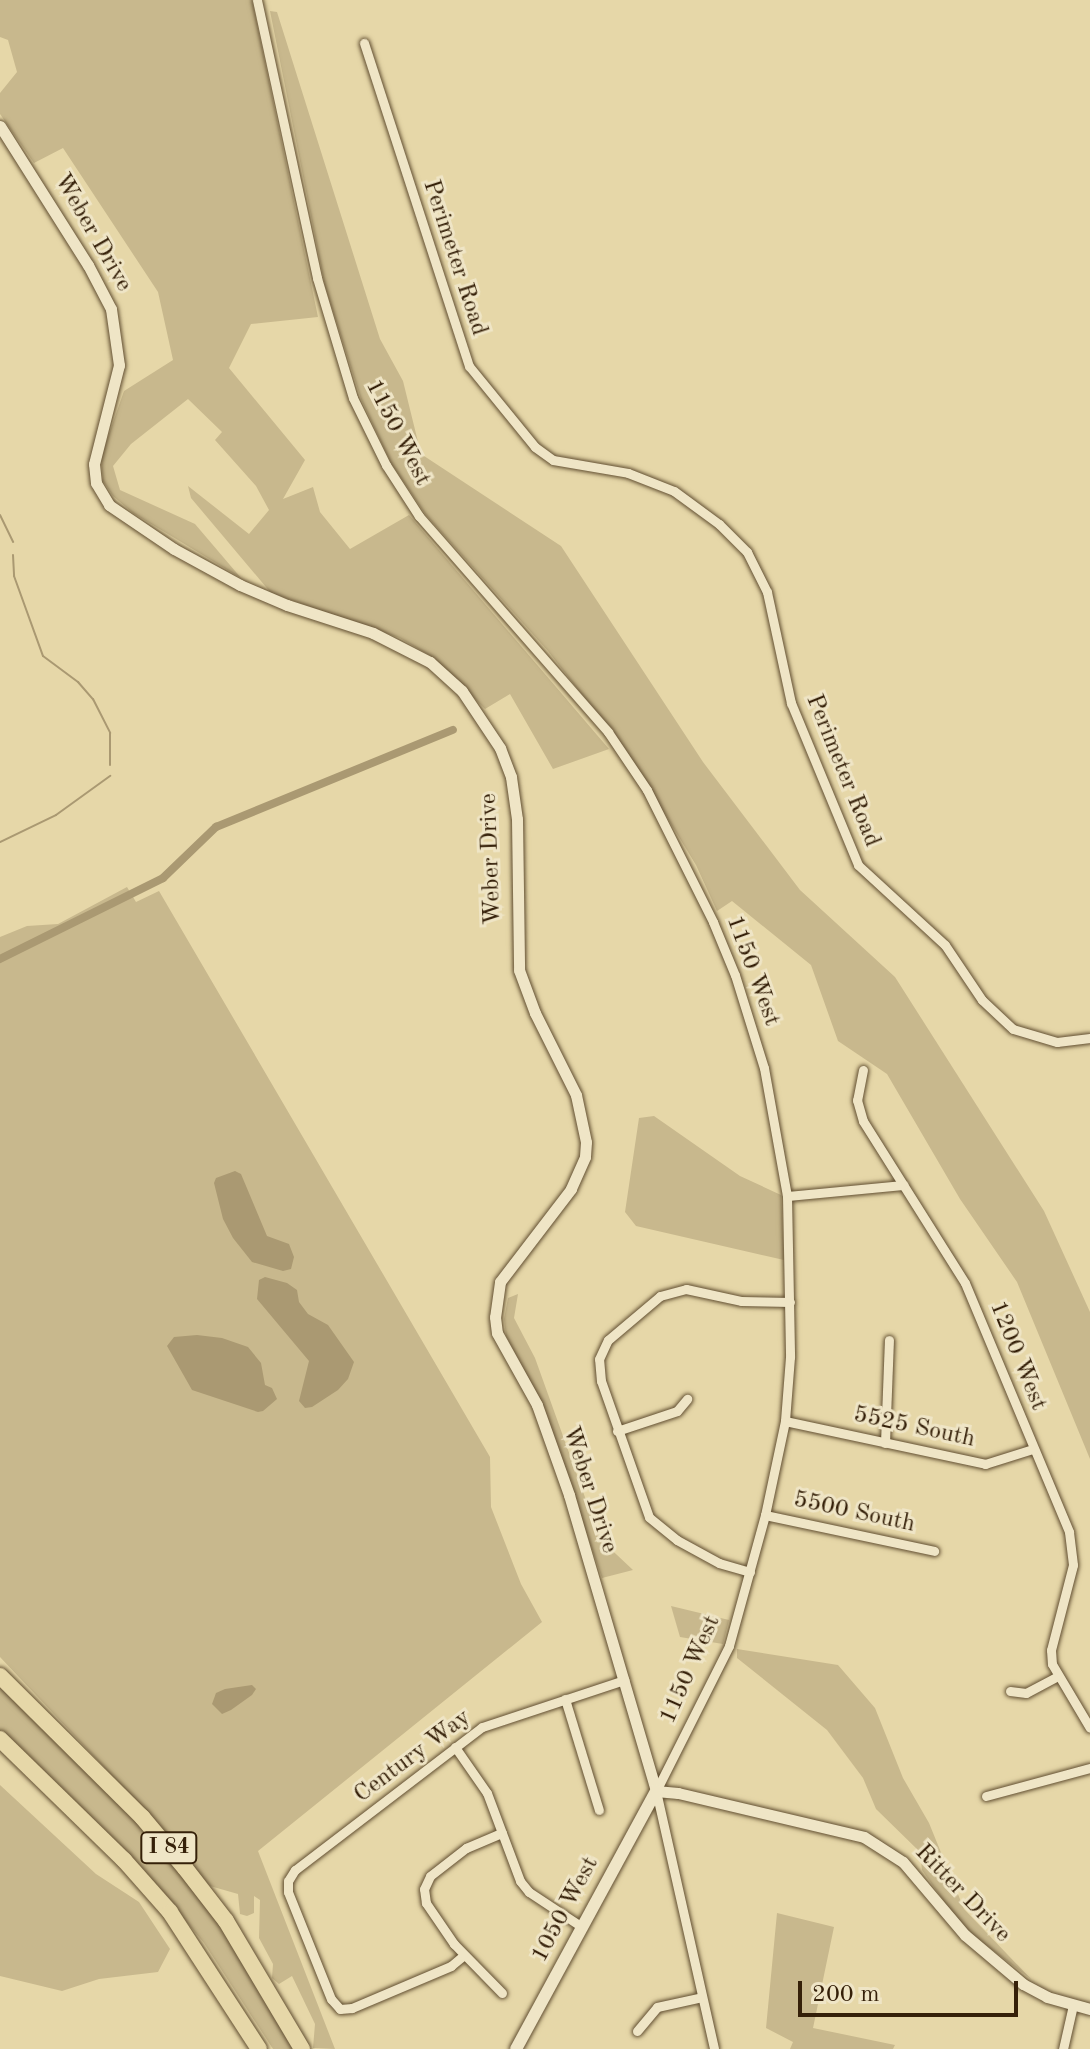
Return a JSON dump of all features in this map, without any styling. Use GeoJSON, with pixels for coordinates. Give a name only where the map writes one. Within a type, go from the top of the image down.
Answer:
{"type":"FeatureCollection","features":[{"type":"Feature","properties":{"kind":"highway","name":"I 84"},"geometry":{"type":"LineString","coordinates":[[0,1676],[142,1817],[185,1868],[226,1921],[302,2049]]}},
{"type":"Feature","properties":{"kind":"highway","name":"I 84"},"geometry":{"type":"LineString","coordinates":[[0,1739],[124,1860],[170,1912],[259,2049]]}},
{"type":"Feature","properties":{"kind":"main road","name":"1050 West"},"geometry":{"type":"LineString","coordinates":[[516,2049],[656,1791]]}},
{"type":"Feature","properties":{"kind":"street","name":"1150 West"},"geometry":{"type":"LineString","coordinates":[[257,0],[317,278],[353,398],[386,465],[419,516],[608,732],[647,790],[699,887],[735,975],[764,1068],[787,1196],[790,1302],[785,1421],[765,1515],[729,1646],[656,1791]]}},
{"type":"Feature","properties":{"kind":"street","name":"Perimeter Road"},"geometry":{"type":"LineString","coordinates":[[364,43],[469,366],[535,447],[553,460],[628,473],[674,491],[719,524],[747,552],[767,592],[791,703],[858,865],[945,945],[982,1000],[1013,1029],[1057,1042],[1090,1038]]}},
{"type":"Feature","properties":{"kind":"street","name":"Weber Drive"},"geometry":{"type":"LineString","coordinates":[[0,126],[88,265],[111,309],[119,365],[94,464],[96,483],[109,505],[174,549],[240,585],[287,605],[373,633],[430,662],[462,691],[500,748],[511,777],[517,819],[519,970],[535,1013],[576,1095],[586,1142],[585,1157],[571,1189],[500,1282],[495,1317],[497,1333],[537,1405],[550,1442],[656,1791]]}},
{"type":"Feature","properties":{"kind":"street","name":"1200 West"},"geometry":{"type":"LineString","coordinates":[[863,1070],[857,1100],[863,1121],[965,1283],[1072,1546],[1073,1565],[1051,1650],[1058,1676]]}},
{"type":"Feature","properties":{"kind":"street"},"geometry":{"type":"LineString","coordinates":[[787,1196],[903,1185]]}},
{"type":"Feature","properties":{"kind":"street"},"geometry":{"type":"LineString","coordinates":[[750,1572],[719,1563],[677,1540],[649,1517],[601,1381],[599,1359],[608,1340],[660,1296],[686,1289],[741,1301],[790,1302]]}},
{"type":"Feature","properties":{"kind":"street"},"geometry":{"type":"LineString","coordinates":[[885,1443],[889,1340]]}},
{"type":"Feature","properties":{"kind":"street"},"geometry":{"type":"LineString","coordinates":[[617,1431],[677,1411],[687,1399]]}},
{"type":"Feature","properties":{"kind":"street","name":"5525 South"},"geometry":{"type":"LineString","coordinates":[[785,1421],[985,1464],[1033,1449]]}},
{"type":"Feature","properties":{"kind":"street","name":"5500 South"},"geometry":{"type":"LineString","coordinates":[[765,1515],[934,1551]]}},
{"type":"Feature","properties":{"kind":"street"},"geometry":{"type":"LineString","coordinates":[[1010,1691],[1026,1693],[1058,1676],[1090,1728]]}},
{"type":"Feature","properties":{"kind":"street","name":"Century Way"},"geometry":{"type":"LineString","coordinates":[[464,1955],[451,1966],[352,2008],[340,2009],[331,1999],[288,1892],[288,1881],[295,1870],[491,1723],[624,1680]]}},
{"type":"Feature","properties":{"kind":"street"},"geometry":{"type":"LineString","coordinates":[[565,1699],[599,1810]]}},
{"type":"Feature","properties":{"kind":"street"},"geometry":{"type":"LineString","coordinates":[[455,1747],[487,1793],[520,1881],[529,1892],[582,1927]]}},
{"type":"Feature","properties":{"kind":"street"},"geometry":{"type":"LineString","coordinates":[[986,1796],[1090,1768]]}},
{"type":"Feature","properties":{"kind":"street"},"geometry":{"type":"LineString","coordinates":[[656,1791],[714,2049]]}},
{"type":"Feature","properties":{"kind":"street","name":"Ritter Drive"},"geometry":{"type":"LineString","coordinates":[[656,1791],[678,1793],[864,1837],[903,1862],[965,1935],[1023,1984],[1090,2009]]}},
{"type":"Feature","properties":{"kind":"street"},"geometry":{"type":"LineString","coordinates":[[502,1833],[466,1848],[430,1876],[424,1889],[426,1903],[464,1955],[502,1993]]}},
{"type":"Feature","properties":{"kind":"street"},"geometry":{"type":"LineString","coordinates":[[637,2031],[657,2007],[702,1997]]}},
{"type":"Feature","properties":{"kind":"street"},"geometry":{"type":"LineString","coordinates":[[1063,2049],[1073,2005]]}},
{"type":"Feature","properties":{"kind":"shaded area"},"geometry":{"type":"Polygon","coordinates":[[[0,0],[252,0],[318,317],[251,324],[229,368],[305,460],[283,499],[313,487],[320,512],[350,549],[409,515],[609,749],[553,769],[510,694],[485,709],[434,658],[400,638],[271,593],[191,498],[188,486],[249,534],[269,510],[256,486],[215,440],[222,432],[188,399],[131,444],[113,466],[120,490],[195,524],[241,578],[133,513],[113,496],[103,481],[101,457],[124,391],[173,360],[158,292],[63,148],[34,163],[0,114],[0,93],[17,72],[8,40],[0,37],[0,0]]]}},
{"type":"Feature","properties":{"kind":"shaded area"},"geometry":{"type":"Polygon","coordinates":[[[270,11],[277,12],[380,339],[403,381],[421,454],[561,546],[703,762],[800,890],[895,977],[1044,1211],[1090,1312],[1090,1459],[1017,1282],[960,1199],[887,1074],[838,1041],[811,965],[732,901],[717,911],[696,865],[629,755],[548,651],[426,515],[391,463],[361,399],[325,286],[270,11]]]}},
{"type":"Feature","properties":{"kind":"shaded area"},"geometry":{"type":"Polygon","coordinates":[[[127,887],[136,902],[159,891],[490,1457],[491,1507],[521,1584],[542,1622],[258,1851],[335,2049],[313,2048],[315,2024],[292,1976],[279,1984],[272,1978],[273,1964],[259,1938],[260,1900],[254,1896],[254,1913],[247,1916],[240,1914],[238,1894],[210,1886],[139,1804],[0,1657],[0,937],[27,926],[58,924],[127,887]]]}},
{"type":"Feature","properties":{"kind":"shaded area"},"geometry":{"type":"Polygon","coordinates":[[[654,1116],[740,1176],[781,1195],[784,1260],[636,1226],[625,1212],[639,1118],[654,1116]]]}},
{"type":"Feature","properties":{"kind":"shaded area"},"geometry":{"type":"Polygon","coordinates":[[[235,1171],[241,1174],[267,1236],[289,1244],[294,1257],[291,1269],[283,1271],[252,1262],[233,1238],[223,1219],[214,1183],[216,1178],[235,1171]]]}},
{"type":"Feature","properties":{"kind":"shaded area"},"geometry":{"type":"Polygon","coordinates":[[[265,1277],[287,1283],[297,1290],[299,1302],[308,1314],[328,1325],[354,1362],[348,1379],[338,1390],[312,1407],[305,1408],[299,1401],[309,1361],[257,1299],[259,1280],[265,1277]]]}},
{"type":"Feature","properties":{"kind":"shaded area"},"geometry":{"type":"Polygon","coordinates":[[[518,1294],[514,1318],[535,1358],[600,1539],[633,1570],[602,1578],[541,1402],[506,1336],[504,1319],[508,1298],[518,1294]]]}},
{"type":"Feature","properties":{"kind":"shaded area"},"geometry":{"type":"Polygon","coordinates":[[[197,1335],[222,1338],[248,1347],[261,1363],[265,1385],[272,1388],[277,1399],[258,1412],[192,1390],[167,1346],[174,1337],[197,1335]]]}},
{"type":"Feature","properties":{"kind":"shaded area"},"geometry":{"type":"Polygon","coordinates":[[[671,1606],[729,1620],[723,1644],[680,1637],[671,1606]]]}},
{"type":"Feature","properties":{"kind":"shaded area"},"geometry":{"type":"Polygon","coordinates":[[[737,1649],[838,1665],[875,1708],[903,1778],[929,1823],[964,1909],[1031,1979],[962,1927],[922,1870],[920,1852],[876,1809],[863,1778],[827,1730],[737,1658],[737,1649]]]}},
{"type":"Feature","properties":{"kind":"shaded area"},"geometry":{"type":"Polygon","coordinates":[[[252,1685],[256,1689],[252,1695],[231,1710],[222,1714],[212,1704],[216,1693],[252,1685]]]}},
{"type":"Feature","properties":{"kind":"shaded area"},"geometry":{"type":"Polygon","coordinates":[[[0,1686],[139,1825],[184,1877],[225,1933],[293,2049],[273,2049],[204,1943],[152,1880],[0,1731],[0,1686]]]}},
{"type":"Feature","properties":{"kind":"shaded area"},"geometry":{"type":"Polygon","coordinates":[[[0,1785],[96,1874],[139,1902],[170,1949],[158,1972],[99,1979],[62,1991],[0,1976],[0,1785]]]}},
{"type":"Feature","properties":{"kind":"shaded area"},"geometry":{"type":"Polygon","coordinates":[[[777,1913],[834,1927],[813,2028],[895,2045],[893,2049],[790,2049],[793,2042],[766,2028],[777,1913]]]}},
{"type":"Feature","properties":{"kind":"waterway"},"geometry":{"type":"LineString","coordinates":[[0,515],[13,542]]}},
{"type":"Feature","properties":{"kind":"waterway"},"geometry":{"type":"LineString","coordinates":[[13,555],[14,576],[43,656],[78,682],[93,699],[110,733],[110,765]]}},
{"type":"Feature","properties":{"kind":"waterway"},"geometry":{"type":"LineString","coordinates":[[0,959],[163,878],[216,827],[453,730]]}},
{"type":"Feature","properties":{"kind":"waterway"},"geometry":{"type":"LineString","coordinates":[[0,842],[56,815],[110,776]]}}]}
